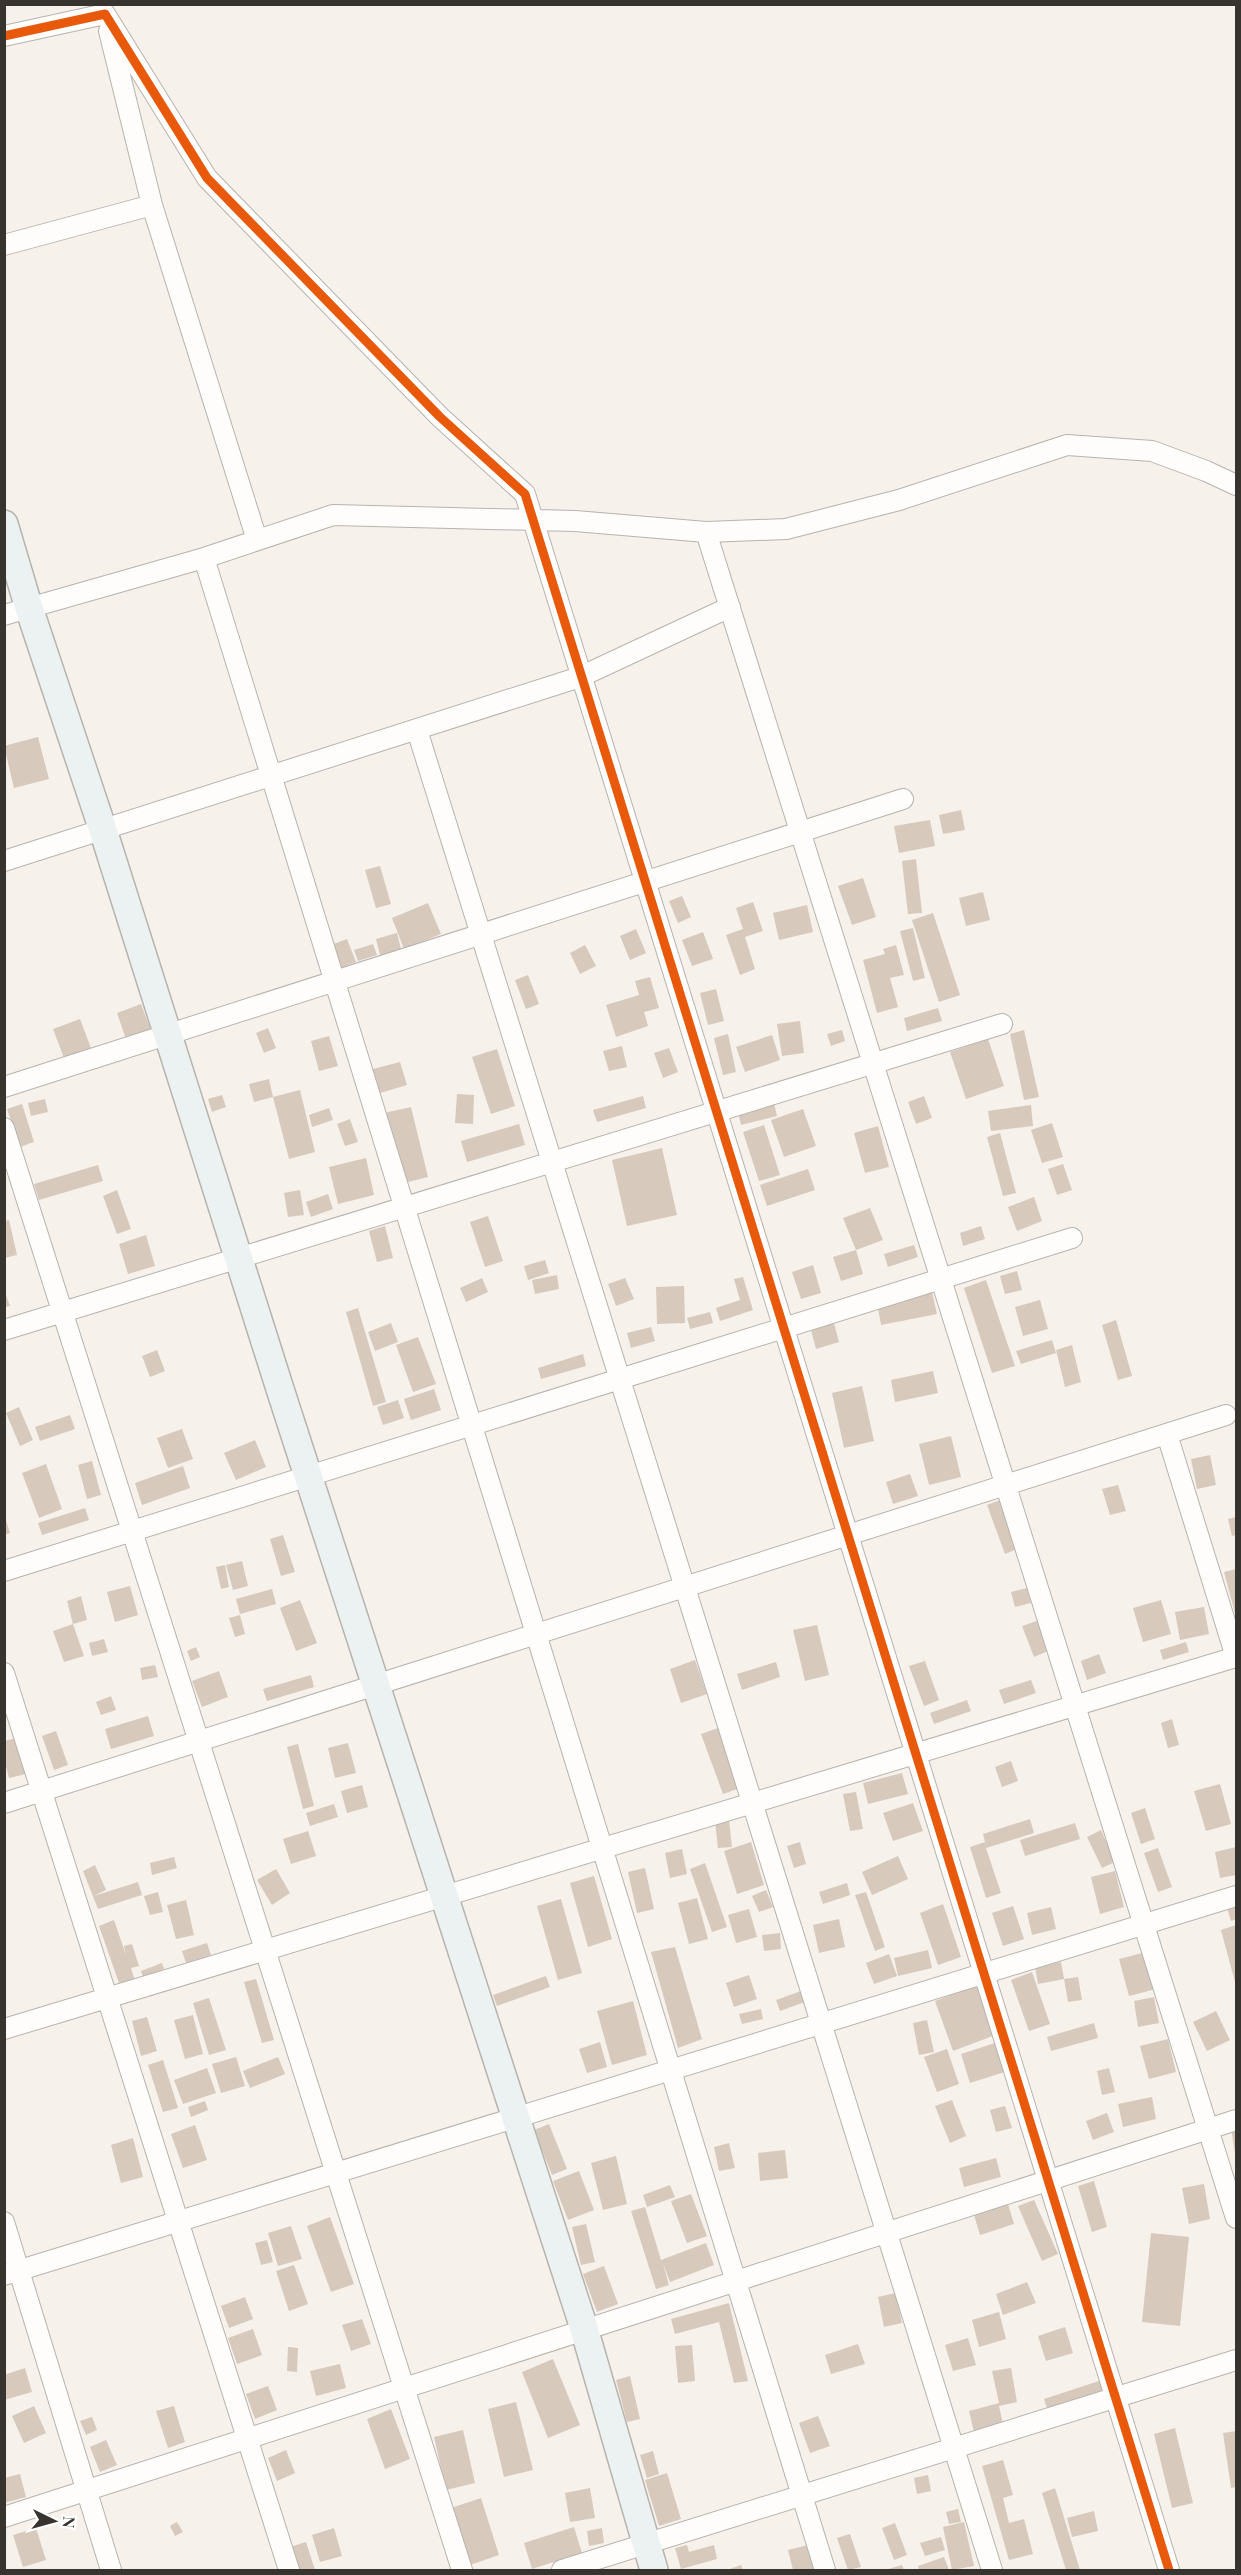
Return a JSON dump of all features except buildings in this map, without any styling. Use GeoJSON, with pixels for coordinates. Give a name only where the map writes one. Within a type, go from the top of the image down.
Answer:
{"type":"FeatureCollection","features":[{"type":"Feature","properties":{"kind":"street"},"geometry":{"type":"LineString","coordinates":[[4,36],[105,9]]}},
{"type":"Feature","properties":{"kind":"street"},"geometry":{"type":"LineString","coordinates":[[105,9],[152,205],[257,540]]}},
{"type":"Feature","properties":{"kind":"street"},"geometry":{"type":"LineString","coordinates":[[105,9],[207,178],[440,417],[525,494],[1169,2571]]}},
{"type":"Feature","properties":{"kind":"street"},"geometry":{"type":"LineString","coordinates":[[4,245],[152,205]]}},
{"type":"Feature","properties":{"kind":"street"},"geometry":{"type":"LineString","coordinates":[[17,612],[204,558],[333,515],[575,521],[706,532],[786,529],[899,500],[1067,445],[1152,451],[1236,485]]}},
{"type":"Feature","properties":{"kind":"street"},"geometry":{"type":"LineString","coordinates":[[4,524],[17,612],[103,830],[585,2330],[654,2571]]}},
{"type":"Feature","properties":{"kind":"street"},"geometry":{"type":"LineString","coordinates":[[706,532],[1236,2218]]}},
{"type":"Feature","properties":{"kind":"street"},"geometry":{"type":"LineString","coordinates":[[204,558],[825,2571]]}},
{"type":"Feature","properties":{"kind":"street"},"geometry":{"type":"LineString","coordinates":[[4,861],[580,677],[730,607]]}},
{"type":"Feature","properties":{"kind":"street"},"geometry":{"type":"LineString","coordinates":[[417,730],[992,2571]]}},
{"type":"Feature","properties":{"kind":"street"},"geometry":{"type":"LineString","coordinates":[[4,1088],[903,799]]}},
{"type":"Feature","properties":{"kind":"street"},"geometry":{"type":"LineString","coordinates":[[4,1330],[1002,1024]]}},
{"type":"Feature","properties":{"kind":"street"},"geometry":{"type":"LineString","coordinates":[[4,1128],[462,2571]]}},
{"type":"Feature","properties":{"kind":"street"},"geometry":{"type":"LineString","coordinates":[[4,1571],[1072,1238]]}},
{"type":"Feature","properties":{"kind":"street"},"geometry":{"type":"LineString","coordinates":[[4,1803],[1226,1415]]}},
{"type":"Feature","properties":{"kind":"street"},"geometry":{"type":"LineString","coordinates":[[4,2029],[1236,1657],[1170,1444]]}},
{"type":"Feature","properties":{"kind":"street"},"geometry":{"type":"LineString","coordinates":[[4,1673],[289,2571]]}},
{"type":"Feature","properties":{"kind":"street"},"geometry":{"type":"LineString","coordinates":[[12,2273],[1236,1896]]}},
{"type":"Feature","properties":{"kind":"street"},"geometry":{"type":"LineString","coordinates":[[4,2517],[1236,2120]]}},
{"type":"Feature","properties":{"kind":"street"},"geometry":{"type":"LineString","coordinates":[[4,2222],[12,2273],[87,2491],[111,2571]]}},
{"type":"Feature","properties":{"kind":"street"},"geometry":{"type":"LineString","coordinates":[[562,2571],[1236,2360]]}},
{"type":"Feature","properties":{"kind":"cycle path"},"geometry":{"type":"LineString","coordinates":[[4,36],[105,14],[207,178],[440,417],[525,494],[1169,2570]]}}]}
